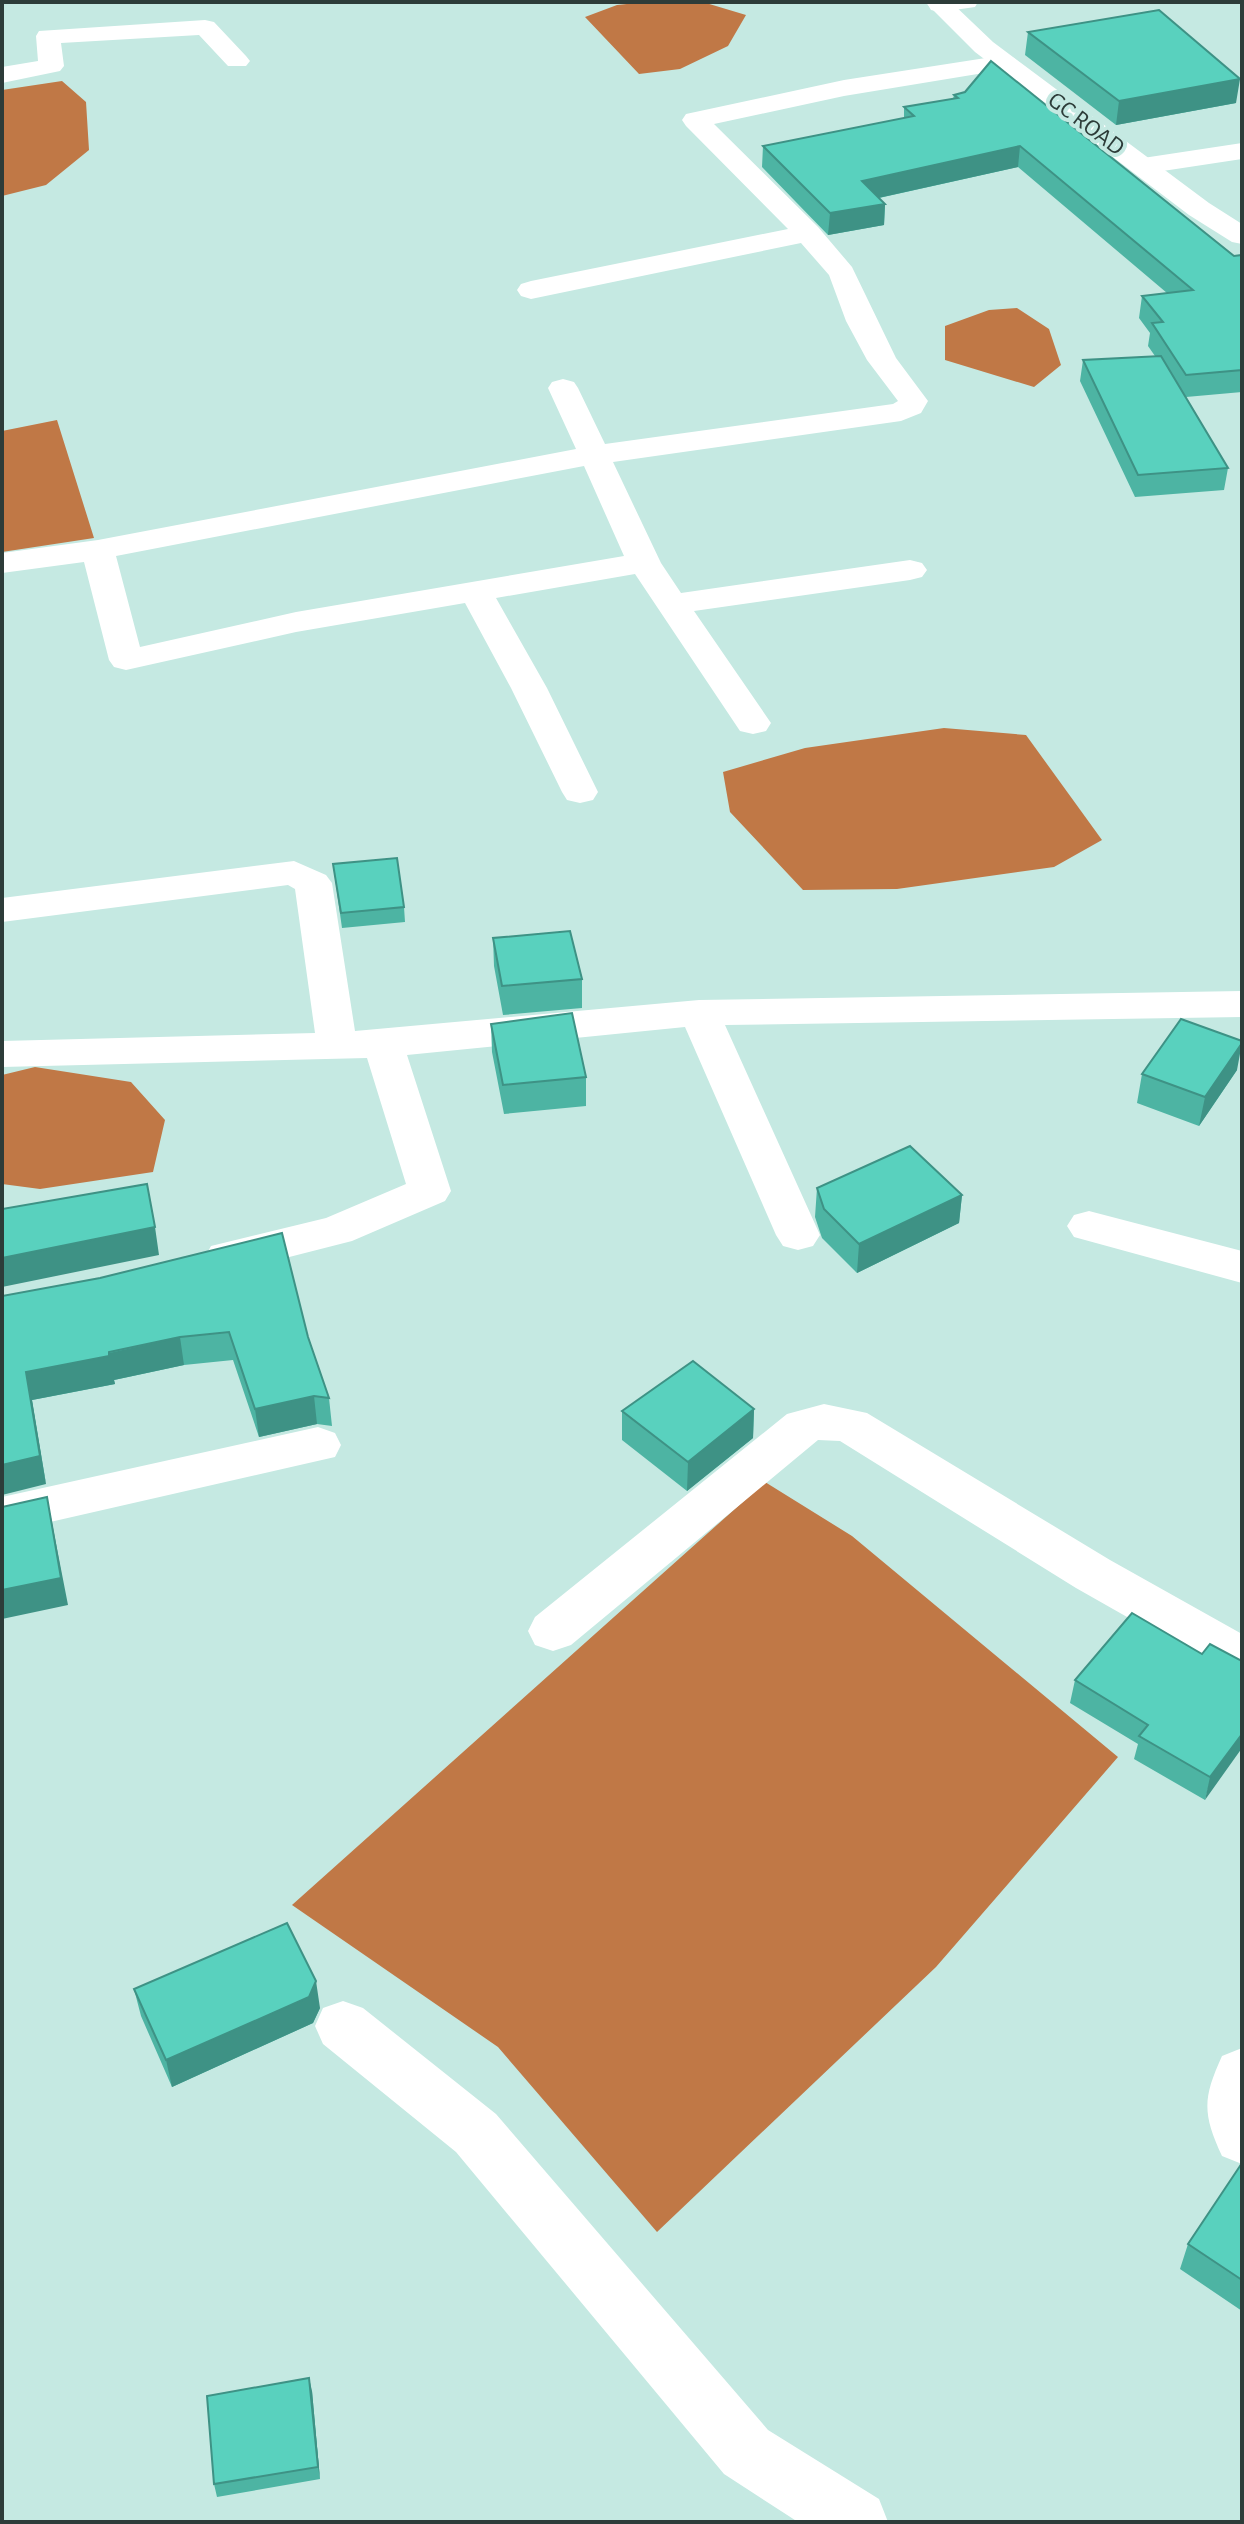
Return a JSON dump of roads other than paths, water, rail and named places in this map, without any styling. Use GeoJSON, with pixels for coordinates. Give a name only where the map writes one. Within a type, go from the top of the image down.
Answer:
{"type":"FeatureCollection","features":[{"type":"Feature","properties":{"kind":"street","name":"GC ROAD"},"geometry":{"type":"LineString","coordinates":[[948,3],[1005,63],[1242,236]]}},
{"type":"Feature","properties":{"kind":"street"},"geometry":{"type":"LineString","coordinates":[[2,75],[51,66],[48,36],[205,27],[237,61]]}},
{"type":"Feature","properties":{"kind":"street"},"geometry":{"type":"LineString","coordinates":[[2,563],[98,550],[594,455],[901,412],[913,401],[882,360],[861,321],[842,273],[808,233],[695,120],[844,88],[1005,63]]}},
{"type":"Feature","properties":{"kind":"street"},"geometry":{"type":"LineString","coordinates":[[1143,166],[1242,151]]}},
{"type":"Feature","properties":{"kind":"street"},"geometry":{"type":"LineString","coordinates":[[531,290],[808,233]]}},
{"type":"Feature","properties":{"kind":"street"},"geometry":{"type":"LineString","coordinates":[[563,388],[644,563],[753,723]]}},
{"type":"Feature","properties":{"kind":"street"},"geometry":{"type":"LineString","coordinates":[[98,550],[126,660],[296,622],[644,563]]}},
{"type":"Feature","properties":{"kind":"street"},"geometry":{"type":"LineString","coordinates":[[672,604],[910,570]]}},
{"type":"Feature","properties":{"kind":"street"},"geometry":{"type":"LineString","coordinates":[[475,590],[529,688],[580,792]]}},
{"type":"Feature","properties":{"kind":"street"},"geometry":{"type":"LineString","coordinates":[[2,910],[294,873],[305,877],[313,883],[337,1044]]}},
{"type":"Feature","properties":{"kind":"street"},"geometry":{"type":"LineString","coordinates":[[2,1054],[383,1044],[699,1013],[1242,1004]]}},
{"type":"Feature","properties":{"kind":"street"},"geometry":{"type":"LineString","coordinates":[[699,1013],[798,1235]]}},
{"type":"Feature","properties":{"kind":"street"},"geometry":{"type":"LineString","coordinates":[[182,1268],[337,1230],[430,1191],[383,1044]]}},
{"type":"Feature","properties":{"kind":"street"},"geometry":{"type":"LineString","coordinates":[[1089,1226],[1242,1267]]}},
{"type":"Feature","properties":{"kind":"street"},"geometry":{"type":"LineString","coordinates":[[553,1631],[803,1426],[824,1421],[851,1425],[1093,1574],[1242,1658]]}},
{"type":"Feature","properties":{"kind":"street"},"geometry":{"type":"LineString","coordinates":[[2,1515],[318,1445]]}},
{"type":"Feature","properties":{"kind":"street"},"geometry":{"type":"LineString","coordinates":[[343,2026],[476,2133],[746,2452],[856,2522]]}},
{"type":"Feature","properties":{"kind":"street"},"geometry":{"type":"LineString","coordinates":[[1242,2074],[1234,2098],[1242,2137]]}}]}
